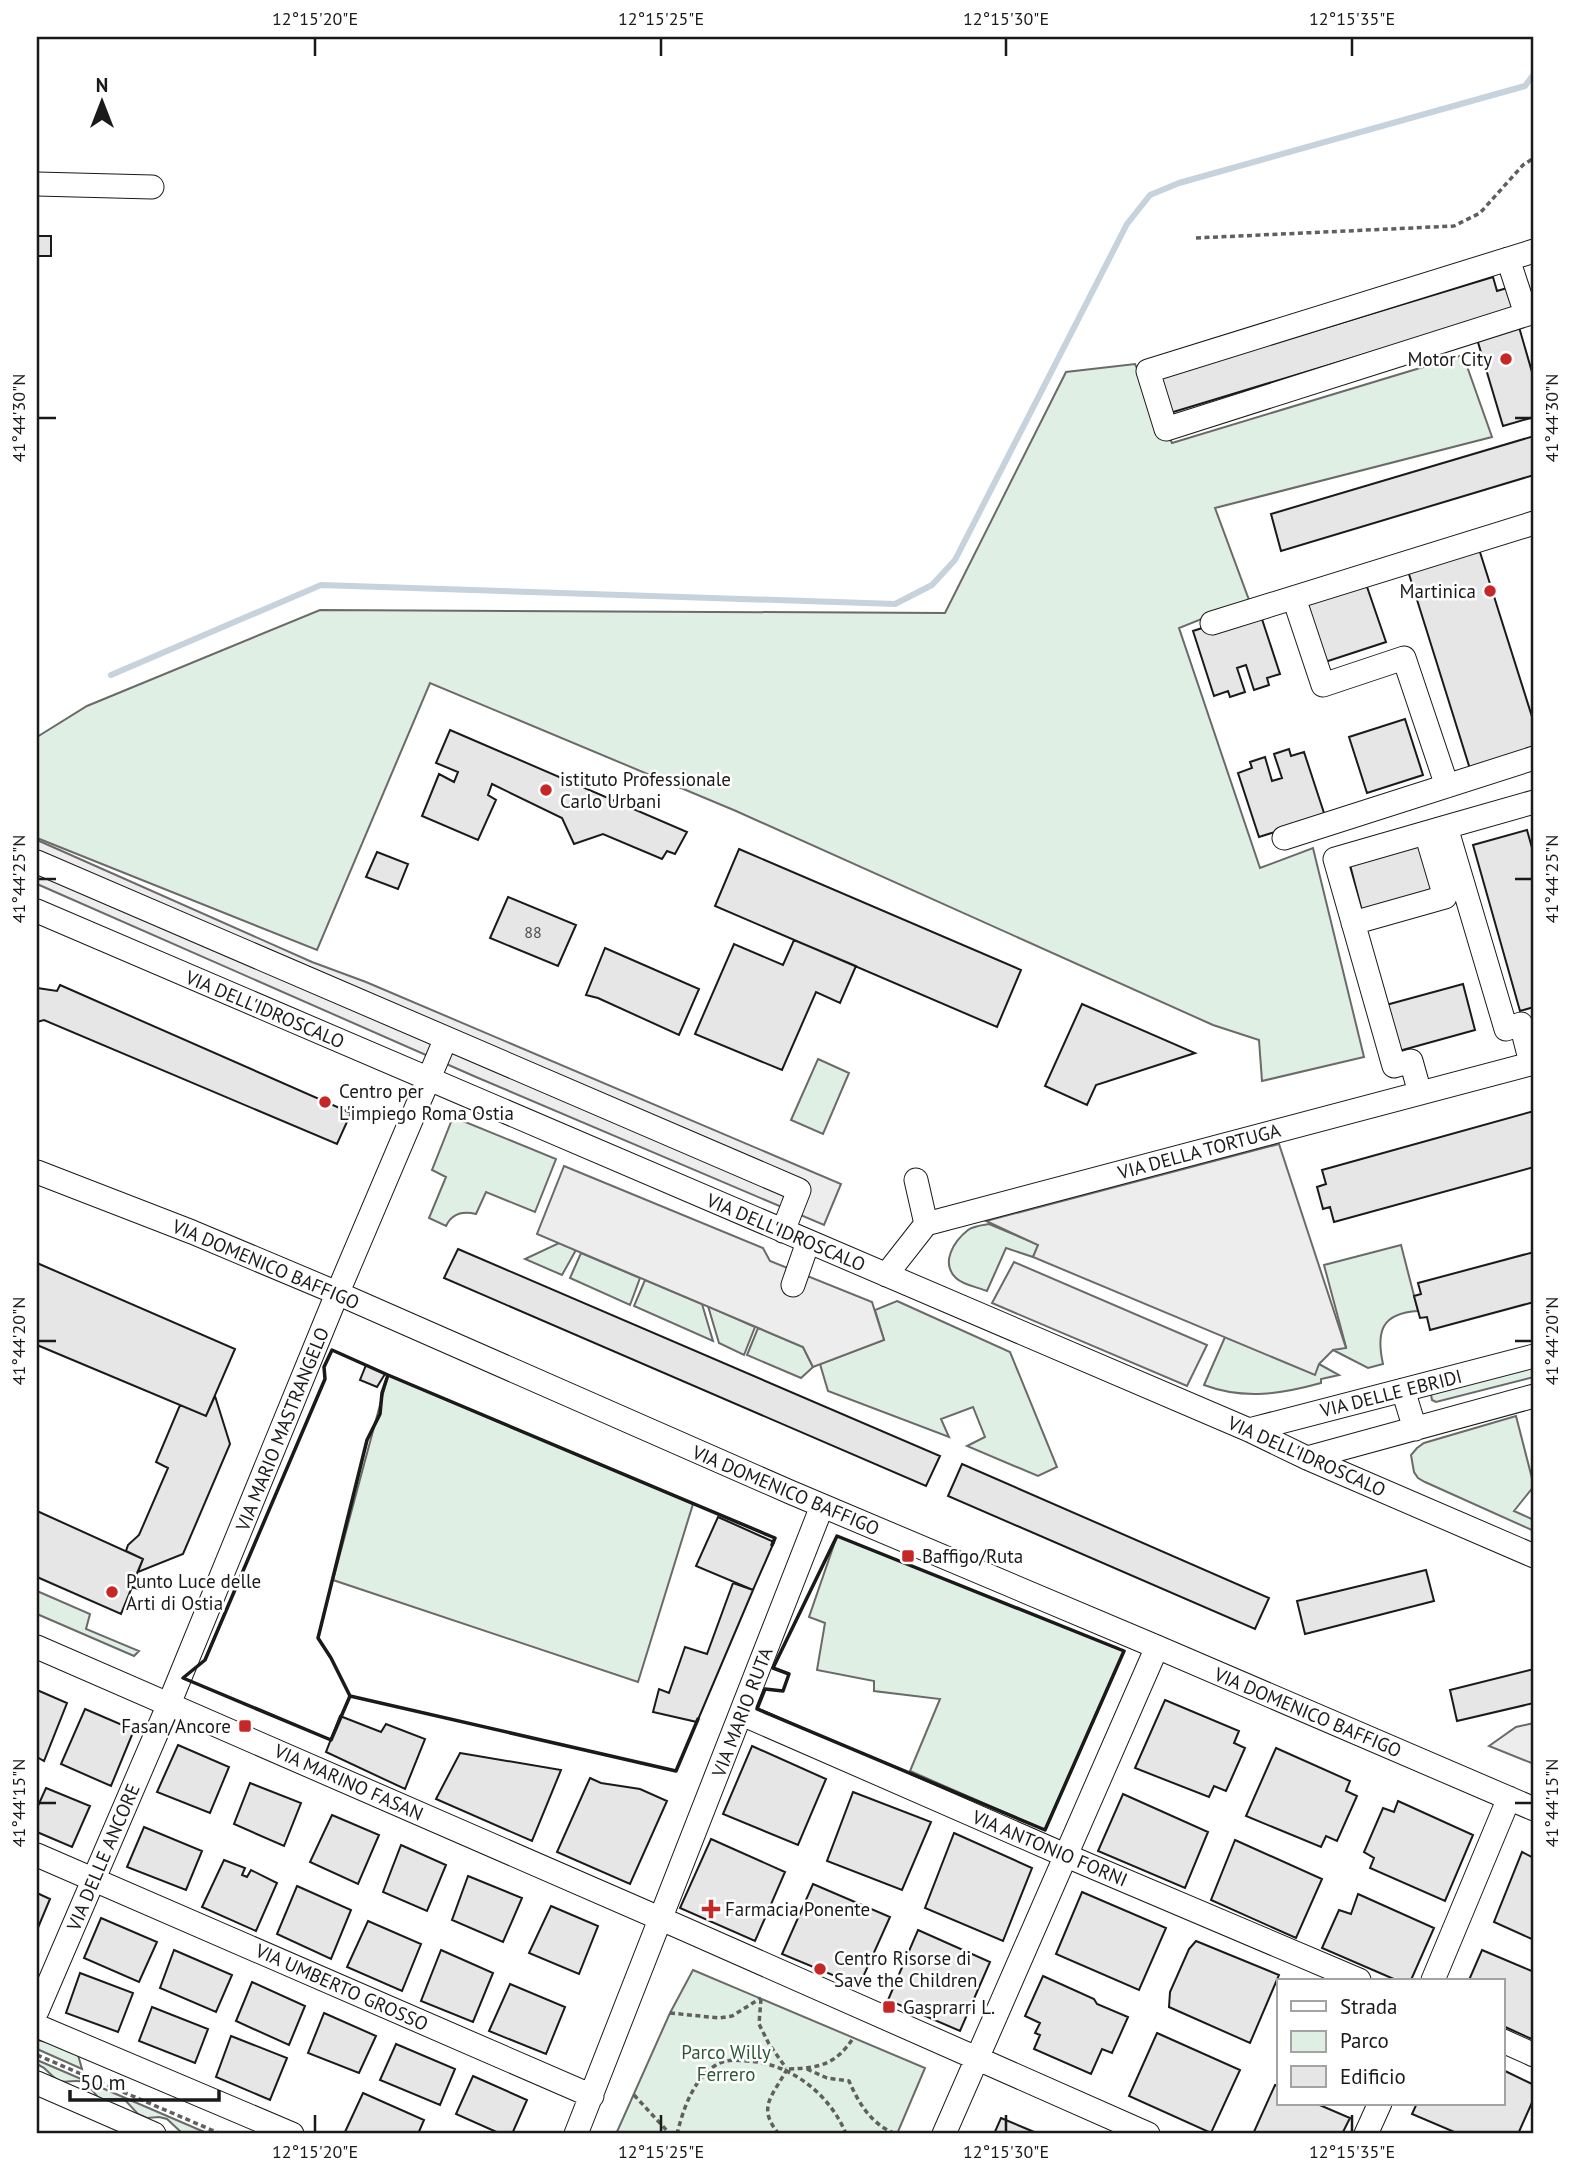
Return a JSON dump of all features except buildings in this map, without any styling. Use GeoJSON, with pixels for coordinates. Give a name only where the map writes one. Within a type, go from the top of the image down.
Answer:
{"type":"FeatureCollection","features":[{"type":"Feature","properties":{"kind":"street"},"geometry":{"type":"LineString","coordinates":[[37,184],[152,187]]}},
{"type":"Feature","properties":{"kind":"street"},"geometry":{"type":"LineString","coordinates":[[1508,259],[1530,313],[1166,429],[1148,371],[1508,259],[1534,251]]}},
{"type":"Feature","properties":{"kind":"street"},"geometry":{"type":"LineString","coordinates":[[1212,623],[1534,523]]}},
{"type":"Feature","properties":{"kind":"street"},"geometry":{"type":"LineString","coordinates":[[1293,598],[1323,685],[1404,658],[1447,786]]}},
{"type":"Feature","properties":{"kind":"street"},"geometry":{"type":"LineString","coordinates":[[1284,838],[1534,758]]}},
{"type":"Feature","properties":{"kind":"street"},"geometry":{"type":"LineString","coordinates":[[1420,1093],[1411,1061],[1394,1066],[1335,859],[1436,830],[1533,808]]}},
{"type":"Feature","properties":{"kind":"street"},"geometry":{"type":"LineString","coordinates":[[1353,923],[1445,897],[1436,830]]}},
{"type":"Feature","properties":{"kind":"street"},"geometry":{"type":"LineString","coordinates":[[1436,830],[1506,1029],[1521,1024],[1532,1063]]}},
{"type":"Feature","properties":{"kind":"street"},"geometry":{"type":"LineString","coordinates":[[37,862],[799,1190],[783,1231]]}},
{"type":"Feature","properties":{"kind":"street","name":"VIA DELL'IDROSCALO"},"geometry":{"type":"LineString","coordinates":[[37,911],[1249,1430],[1307,1458],[1534,1556]]}},
{"type":"Feature","properties":{"kind":"street","name":"VIA MARIO MASTRANGELO"},"geometry":{"type":"LineString","coordinates":[[169,1703],[337,1293],[446,1038]]}},
{"type":"Feature","properties":{"kind":"street","name":"VIA DELLA TORTUGA"},"geometry":{"type":"LineString","coordinates":[[926,1224],[1532,1063]]}},
{"type":"Feature","properties":{"kind":"street","name":"VIA DOMENICO BAFFIGO"},"geometry":{"type":"LineString","coordinates":[[37,1172],[192,1232],[337,1293],[822,1506],[1534,1809]]}},
{"type":"Feature","properties":{"kind":"street"},"geometry":{"type":"LineString","coordinates":[[886,1275],[926,1224],[916,1180]]}},
{"type":"Feature","properties":{"kind":"street"},"geometry":{"type":"LineString","coordinates":[[793,1285],[808,1242]]}},
{"type":"Feature","properties":{"kind":"street","name":"VIA DELLE EBRIDI"},"geometry":{"type":"LineString","coordinates":[[1249,1430],[1534,1356]]}},
{"type":"Feature","properties":{"kind":"street"},"geometry":{"type":"LineString","coordinates":[[1403,1390],[1415,1429]]}},
{"type":"Feature","properties":{"kind":"street","name":"VIA DELLE EBRIDI"},"geometry":{"type":"LineString","coordinates":[[1307,1458],[1534,1396]]}},
{"type":"Feature","properties":{"kind":"street","name":"VIA MARIO RUTA"},"geometry":{"type":"LineString","coordinates":[[576,2134],[822,1506]]}},
{"type":"Feature","properties":{"kind":"street","name":"VIA MARINO FASAN"},"geometry":{"type":"LineString","coordinates":[[37,1647],[1148,2134]]}},
{"type":"Feature","properties":{"kind":"street"},"geometry":{"type":"LineString","coordinates":[[944,2134],[1157,1647]]}},
{"type":"Feature","properties":{"kind":"street","name":"VIA DELLE ANCORE"},"geometry":{"type":"LineString","coordinates":[[37,2011],[169,1703]]}},
{"type":"Feature","properties":{"kind":"street","name":"VIA ANTONIO FORNI"},"geometry":{"type":"LineString","coordinates":[[742,1714],[1357,1979]]}},
{"type":"Feature","properties":{"kind":"street"},"geometry":{"type":"LineString","coordinates":[[1433,1979],[1508,1798]]}},
{"type":"Feature","properties":{"kind":"street","name":"VIA UMBERTO GROSSO"},"geometry":{"type":"LineString","coordinates":[[37,1855],[592,2096]]}},
{"type":"Feature","properties":{"kind":"street"},"geometry":{"type":"LineString","coordinates":[[37,2026],[292,2134]]}},
{"type":"Feature","properties":{"kind":"street"},"geometry":{"type":"LineString","coordinates":[[1504,2041],[1534,2055]]}},
{"type":"Feature","properties":{"kind":"street"},"geometry":{"type":"LineString","coordinates":[[37,2083],[154,2134]]}},
{"type":"Feature","properties":{"kind":"street"},"geometry":{"type":"LineString","coordinates":[[1366,2134],[1380,2104]]}},
{"type":"Feature","properties":{"kind":"path"},"geometry":{"type":"LineString","coordinates":[[1196,238],[1454,226],[1480,213],[1523,165],[1534,158]]}},
{"type":"Feature","properties":{"kind":"path"},"geometry":{"type":"LineString","coordinates":[[670,2013],[719,2018],[732,2016],[761,1998],[759,2024],[769,2044],[787,2069],[803,2080],[831,2108],[845,2134]]}},
{"type":"Feature","properties":{"kind":"path"},"geometry":{"type":"LineString","coordinates":[[677,2134],[691,2095],[700,2080],[717,2064],[732,2060],[762,2062],[787,2069],[807,2069],[837,2059],[854,2037]]}},
{"type":"Feature","properties":{"kind":"path"},"geometry":{"type":"LineString","coordinates":[[37,2055],[221,2134]]}},
{"type":"Feature","properties":{"kind":"path"},"geometry":{"type":"LineString","coordinates":[[779,2134],[769,2122],[766,2107],[787,2069]]}},
{"type":"Feature","properties":{"kind":"path"},"geometry":{"type":"LineString","coordinates":[[807,2069],[827,2078],[849,2081],[873,2120],[883,2129],[896,2134]]}},
{"type":"Feature","properties":{"kind":"path"},"geometry":{"type":"LineString","coordinates":[[634,2095],[670,2134]]}},
{"type":"Feature","properties":{"kind":"green space"},"geometry":{"type":"Polygon","coordinates":[[[1463,355],[1492,437],[1215,508],[1249,600],[1179,628],[1260,868],[1313,848],[1364,1057],[1262,1081],[1259,1040],[1213,1025],[736,811],[430,683],[317,950],[37,838],[37,737],[87,706],[320,610],[945,613],[1066,372],[1135,364],[1172,443],[1463,355]]]}},
{"type":"Feature","properties":{"kind":"green space"},"geometry":{"type":"Polygon","coordinates":[[[818,1059],[849,1073],[823,1134],[791,1120],[818,1059]]]}},
{"type":"Feature","properties":{"kind":"green space"},"geometry":{"type":"Polygon","coordinates":[[[453,1117],[556,1159],[535,1212],[486,1192],[476,1214],[458,1214],[451,1218],[446,1226],[429,1218],[446,1177],[432,1170],[453,1117]]]}},
{"type":"Feature","properties":{"kind":"green space"},"geometry":{"type":"Polygon","coordinates":[[[989,1224],[1039,1245],[1033,1257],[1006,1248],[987,1291],[956,1278],[951,1272],[949,1259],[954,1246],[968,1230],[989,1224]]]}},
{"type":"Feature","properties":{"kind":"green space"},"geometry":{"type":"Polygon","coordinates":[[[559,1243],[576,1250],[562,1275],[525,1259],[559,1243]]]}},
{"type":"Feature","properties":{"kind":"green space"},"geometry":{"type":"Polygon","coordinates":[[[1401,1245],[1418,1311],[1389,1320],[1381,1334],[1383,1364],[1368,1368],[1333,1350],[1346,1347],[1324,1265],[1401,1245]]]}},
{"type":"Feature","properties":{"kind":"green space"},"geometry":{"type":"Polygon","coordinates":[[[581,1253],[640,1278],[630,1305],[570,1278],[581,1253]]]}},
{"type":"Feature","properties":{"kind":"green space"},"geometry":{"type":"Polygon","coordinates":[[[645,1280],[702,1304],[713,1341],[634,1306],[645,1280]]]}},
{"type":"Feature","properties":{"kind":"green space"},"geometry":{"type":"Polygon","coordinates":[[[897,1301],[1010,1352],[1057,1467],[1038,1476],[967,1446],[985,1437],[973,1407],[941,1419],[949,1437],[828,1391],[820,1364],[884,1340],[875,1310],[897,1301]]]}},
{"type":"Feature","properties":{"kind":"green space"},"geometry":{"type":"Polygon","coordinates":[[[708,1306],[755,1327],[744,1355],[719,1343],[708,1306]]]}},
{"type":"Feature","properties":{"kind":"green space"},"geometry":{"type":"Polygon","coordinates":[[[758,1328],[803,1347],[813,1367],[801,1378],[747,1355],[758,1328]]]}},
{"type":"Feature","properties":{"kind":"green space"},"geometry":{"type":"Polygon","coordinates":[[[1225,1337],[1314,1374],[1319,1364],[1339,1375],[1321,1379],[1321,1383],[1306,1387],[1262,1394],[1234,1393],[1204,1385],[1225,1337]]]}},
{"type":"Feature","properties":{"kind":"green space"},"geometry":{"type":"Polygon","coordinates":[[[1534,1366],[1534,1377],[1436,1402],[1432,1400],[1433,1392],[1534,1366]]]}},
{"type":"Feature","properties":{"kind":"green space"},"geometry":{"type":"Polygon","coordinates":[[[388,1375],[693,1504],[638,1682],[333,1580],[388,1375]]]}},
{"type":"Feature","properties":{"kind":"green space"},"geometry":{"type":"Polygon","coordinates":[[[1516,1416],[1534,1486],[1514,1511],[1534,1520],[1534,1531],[1418,1478],[1411,1455],[1424,1443],[1516,1416]]]}},
{"type":"Feature","properties":{"kind":"green space"},"geometry":{"type":"Polygon","coordinates":[[[837,1536],[1124,1651],[1045,1830],[910,1771],[940,1699],[874,1691],[874,1681],[817,1670],[825,1623],[809,1617],[837,1536]]]}},
{"type":"Feature","properties":{"kind":"green space"},"geometry":{"type":"Polygon","coordinates":[[[37,1591],[90,1614],[86,1629],[139,1651],[134,1656],[37,1614],[37,1591]]]}},
{"type":"Feature","properties":{"kind":"green space","name":"Parco Willy Ferrero"},"geometry":{"type":"Polygon","coordinates":[[[693,1970],[925,2068],[897,2134],[616,2134],[670,2013],[693,1970]]]}},
{"type":"Feature","properties":{"kind":"green space"},"geometry":{"type":"Polygon","coordinates":[[[37,2040],[76,2048],[82,2069],[37,2049],[37,2040]]]}},
{"type":"Feature","properties":{"kind":"green space"},"geometry":{"type":"Polygon","coordinates":[[[37,2060],[209,2134],[183,2134],[167,2119],[147,2118],[138,2114],[124,2099],[100,2099],[83,2082],[58,2080],[37,2064],[37,2060]]]}},
{"type":"Feature","properties":{"kind":"shaded area"},"geometry":{"type":"Polygon","coordinates":[[[37,840],[312,962],[366,982],[841,1184],[824,1225],[476,1077],[37,884],[37,840]]]}},
{"type":"Feature","properties":{"kind":"shaded area"},"geometry":{"type":"Polygon","coordinates":[[[1279,1144],[1346,1348],[1333,1350],[1319,1364],[1315,1375],[1033,1257],[1038,1245],[986,1221],[1279,1144]]]}},
{"type":"Feature","properties":{"kind":"shaded area"},"geometry":{"type":"Polygon","coordinates":[[[564,1166],[763,1248],[770,1261],[872,1302],[884,1340],[813,1367],[803,1347],[537,1234],[564,1166]]]}},
{"type":"Feature","properties":{"kind":"shaded area"},"geometry":{"type":"Polygon","coordinates":[[[1014,1262],[1207,1345],[1187,1386],[992,1303],[1014,1262]]]}},
{"type":"Feature","properties":{"kind":"shaded area"},"geometry":{"type":"Polygon","coordinates":[[[1534,1723],[1534,1764],[1489,1746],[1516,1727],[1534,1723]]]}},
{"type":"Feature","properties":{"kind":"waterway"},"geometry":{"type":"LineString","coordinates":[[111,675],[321,585],[895,604],[932,585],[955,560],[1127,224],[1150,195],[1179,183],[1525,86],[1534,74]]}},
{"type":"Feature","properties":{"kind":"wall"},"geometry":{"type":"LineString","coordinates":[[332,1350],[388,1375],[382,1393],[380,1414],[367,1440],[318,1638],[350,1696],[331,1740],[183,1678],[205,1660],[325,1379],[324,1367],[332,1350]]}},
{"type":"Feature","properties":{"kind":"wall"},"geometry":{"type":"LineString","coordinates":[[388,1375],[775,1538],[772,1545]]}},
{"type":"Feature","properties":{"kind":"wall"},"geometry":{"type":"LineString","coordinates":[[837,1536],[1124,1651],[1045,1830],[757,1709],[765,1689],[783,1691],[789,1674],[773,1668],[837,1536]]}},
{"type":"Feature","properties":{"kind":"wall"},"geometry":{"type":"LineString","coordinates":[[350,1696],[676,1771],[698,1719]]}},
{"type":"Feature","properties":{"kind":"place","name":"Motor City"},"geometry":{"type":"Point","coordinates":[1506,359]}},
{"type":"Feature","properties":{"kind":"place","name":"Martinica"},"geometry":{"type":"Point","coordinates":[1490,591]}},
{"type":"Feature","properties":{"kind":"place","name":"istituto Professionale Carlo Urbani"},"geometry":{"type":"Point","coordinates":[546,790]}},
{"type":"Feature","properties":{"kind":"place","name":"Centro per L'impiego Roma Ostia"},"geometry":{"type":"Point","coordinates":[325,1102]}},
{"type":"Feature","properties":{"kind":"place","name":"Baffigo/Ruta"},"geometry":{"type":"Point","coordinates":[908,1556]}},
{"type":"Feature","properties":{"kind":"place","name":"Punto Luce delle Arti di Ostia"},"geometry":{"type":"Point","coordinates":[112,1592]}},
{"type":"Feature","properties":{"kind":"place","name":"Fasan/Ancore"},"geometry":{"type":"Point","coordinates":[245,1726]}},
{"type":"Feature","properties":{"kind":"place","name":"Farmacia Ponente"},"geometry":{"type":"Point","coordinates":[711,1909]}},
{"type":"Feature","properties":{"kind":"place","name":"Centro Risorse di Save the Children"},"geometry":{"type":"Point","coordinates":[820,1969]}},
{"type":"Feature","properties":{"kind":"place","name":"Gasprarri L."},"geometry":{"type":"Point","coordinates":[889,2007]}}]}
